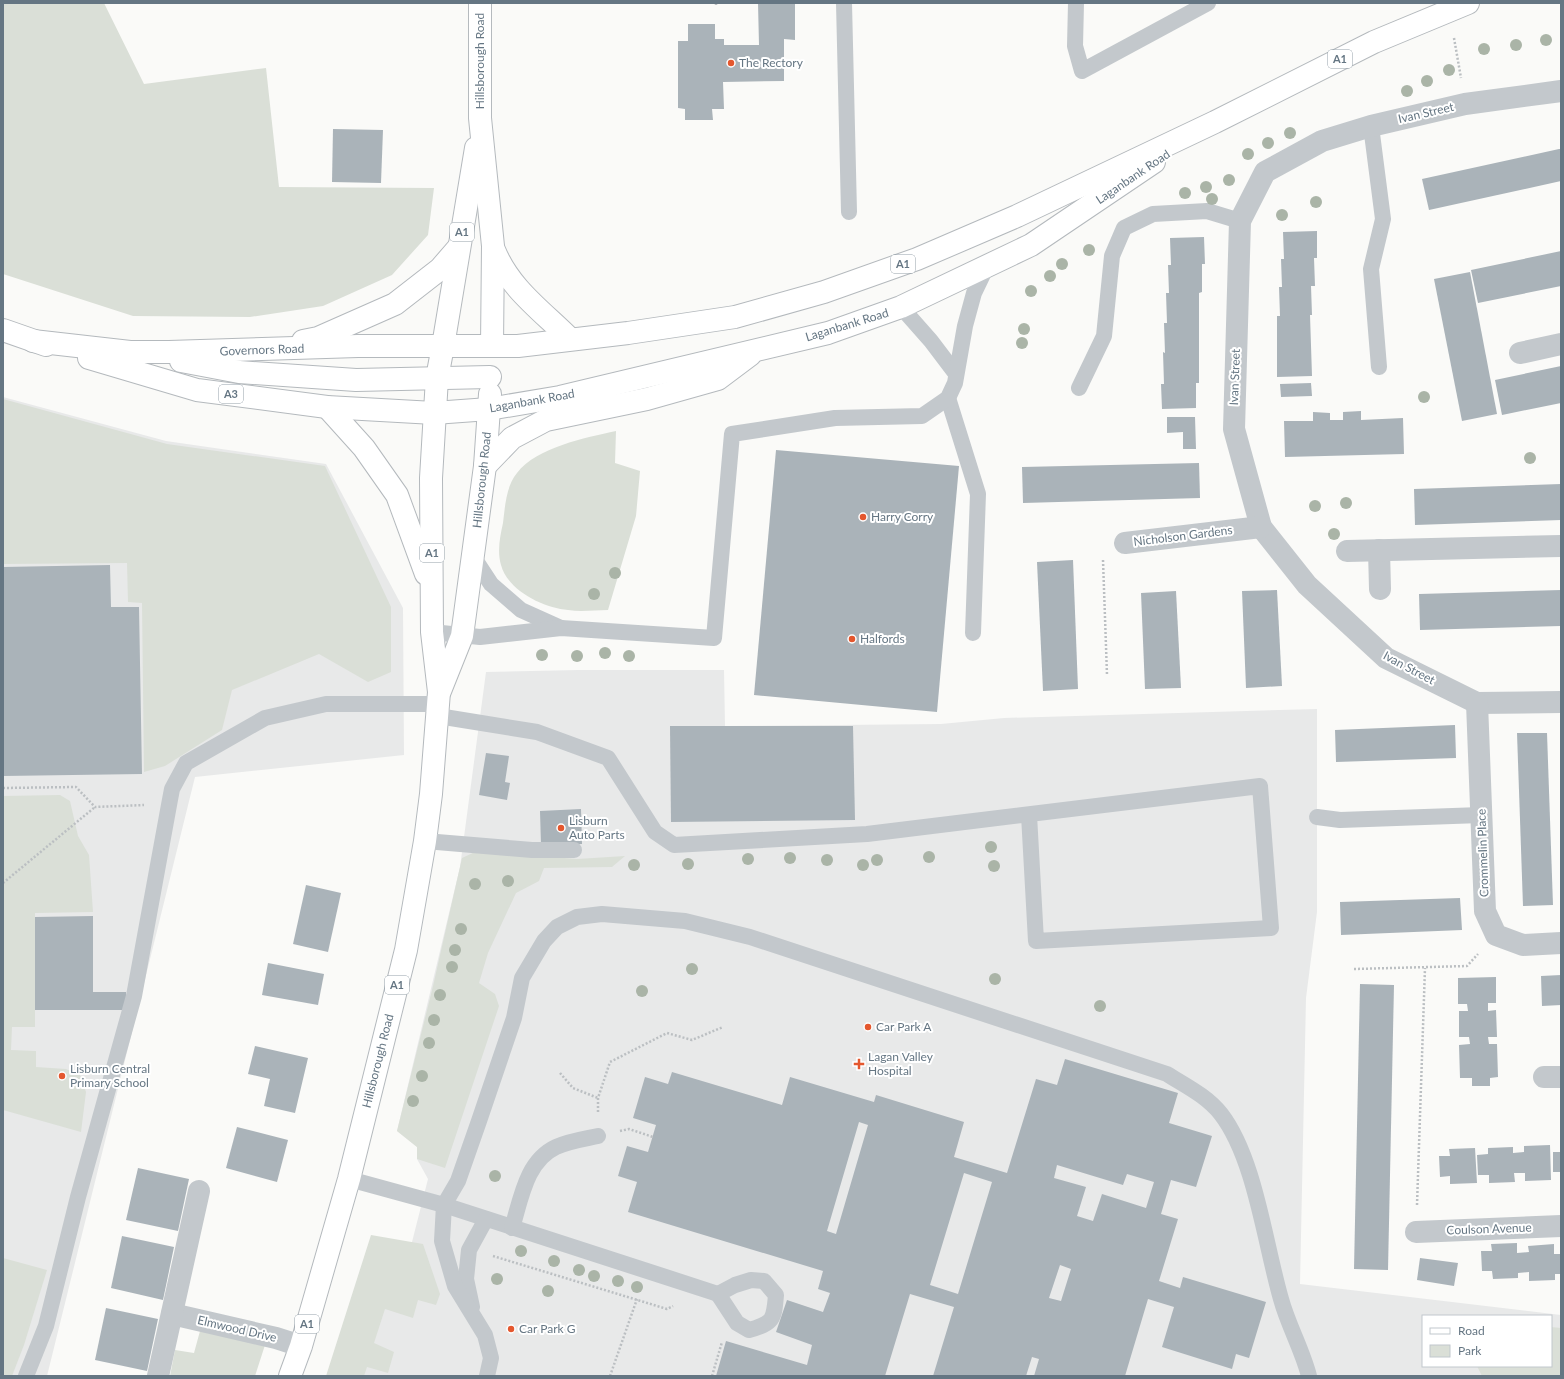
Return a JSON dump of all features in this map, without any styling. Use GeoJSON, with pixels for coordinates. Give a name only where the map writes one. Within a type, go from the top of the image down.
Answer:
{"type":"FeatureCollection","features":[{"type":"Feature","properties":{"kind":"main road","name":"Hillsborough Road"},"geometry":{"type":"LineString","coordinates":[[439,704],[462,636],[474,558],[479,498],[485,466],[489,409],[492,346],[493,246],[480,118],[480,3]]}},
{"type":"Feature","properties":{"kind":"main road","name":"Laganbank Road"},"geometry":{"type":"LineString","coordinates":[[492,346],[518,346],[628,333],[735,317],[824,292],[917,259],[1024,212],[1215,122],[1374,42],[1459,6]]}},
{"type":"Feature","properties":{"kind":"main road","name":"Hillsborough Road"},"geometry":{"type":"LineString","coordinates":[[290,1376],[301,1346],[349,1179],[406,950],[425,841],[439,704],[432,632],[431,478],[434,413],[437,378],[460,247],[480,118]]}},
{"type":"Feature","properties":{"kind":"main road","name":"Laganbank Road"},"geometry":{"type":"LineString","coordinates":[[434,413],[489,409],[560,397],[828,332],[901,307],[986,268],[1031,245],[1215,122]]}},
{"type":"Feature","properties":{"kind":"main road"},"geometry":{"type":"LineString","coordinates":[[493,246],[501,266],[516,288],[570,339]]}},
{"type":"Feature","properties":{"kind":"main road","name":"A3"},"geometry":{"type":"LineString","coordinates":[[273,350],[318,338],[394,304],[440,268],[460,247]]}},
{"type":"Feature","properties":{"kind":"main road","name":"Governors Road"},"geometry":{"type":"LineString","coordinates":[[3,330],[33,341],[197,390],[327,407],[434,413]]}},
{"type":"Feature","properties":{"kind":"main road","name":"Governors Road"},"geometry":{"type":"LineString","coordinates":[[33,341],[130,352],[273,350],[358,346],[492,346]]}},
{"type":"Feature","properties":{"kind":"main road","name":"A1"},"geometry":{"type":"LineString","coordinates":[[485,466],[512,438],[546,420],[647,400],[718,379],[758,349]]}},
{"type":"Feature","properties":{"kind":"main road","name":"A3"},"geometry":{"type":"LineString","coordinates":[[130,352],[239,372],[356,380],[490,377]]}},
{"type":"Feature","properties":{"kind":"main road"},"geometry":{"type":"LineString","coordinates":[[327,407],[364,448],[397,494],[432,590]]}},
{"type":"Feature","properties":{"kind":"street","name":"Ivan Street"},"geometry":{"type":"LineString","coordinates":[[1561,92],[1466,104],[1371,126],[1322,141],[1265,172],[1240,221],[1234,429],[1261,527],[1307,585],[1386,658],[1478,703],[1561,702]]}},
{"type":"Feature","properties":{"kind":"street"},"geometry":{"type":"LineString","coordinates":[[1520,353],[1561,344]]}},
{"type":"Feature","properties":{"kind":"street","name":"Nicholson Gardens"},"geometry":{"type":"LineString","coordinates":[[1126,543],[1261,527]]}},
{"type":"Feature","properties":{"kind":"street"},"geometry":{"type":"LineString","coordinates":[[1348,551],[1561,546]]}},
{"type":"Feature","properties":{"kind":"street"},"geometry":{"type":"LineString","coordinates":[[1379,550],[1380,588]]}},
{"type":"Feature","properties":{"kind":"street","name":"Crommelin Place"},"geometry":{"type":"LineString","coordinates":[[1478,703],[1485,911],[1496,935]]}},
{"type":"Feature","properties":{"kind":"street"},"geometry":{"type":"LineString","coordinates":[[1496,935],[1523,945],[1561,943]]}},
{"type":"Feature","properties":{"kind":"street"},"geometry":{"type":"LineString","coordinates":[[158,1376],[199,1191]]}},
{"type":"Feature","properties":{"kind":"street","name":"Coulson Avenue"},"geometry":{"type":"LineString","coordinates":[[1416,1232],[1561,1226]]}},
{"type":"Feature","properties":{"kind":"street","name":"Elmwood Drive"},"geometry":{"type":"LineString","coordinates":[[172,1314],[276,1338],[301,1346]]}},
{"type":"Feature","properties":{"kind":"lane"},"geometry":{"type":"LineString","coordinates":[[844,3],[849,212]]}},
{"type":"Feature","properties":{"kind":"lane"},"geometry":{"type":"LineString","coordinates":[[1076,3],[1075,46],[1082,71],[1208,3]]}},
{"type":"Feature","properties":{"kind":"lane"},"geometry":{"type":"LineString","coordinates":[[1371,126],[1383,219],[1371,269],[1379,368]]}},
{"type":"Feature","properties":{"kind":"lane"},"geometry":{"type":"LineString","coordinates":[[1079,388],[1104,336],[1112,256],[1124,228],[1153,214],[1207,211],[1240,221]]}},
{"type":"Feature","properties":{"kind":"lane"},"geometry":{"type":"LineString","coordinates":[[432,632],[480,637],[561,628],[714,638],[732,434],[836,418],[922,416],[948,398],[955,383],[965,326],[974,293],[986,268]]}},
{"type":"Feature","properties":{"kind":"lane"},"geometry":{"type":"LineString","coordinates":[[901,307],[931,341],[956,374]]}},
{"type":"Feature","properties":{"kind":"lane"},"geometry":{"type":"LineString","coordinates":[[948,398],[978,494],[973,633]]}},
{"type":"Feature","properties":{"kind":"lane"},"geometry":{"type":"LineString","coordinates":[[474,558],[491,584],[521,610],[561,628]]}},
{"type":"Feature","properties":{"kind":"lane"},"geometry":{"type":"LineString","coordinates":[[26,1376],[46,1326],[78,1197],[134,996],[172,789],[186,763],[265,718],[326,704],[439,704],[537,732],[608,758],[655,832],[674,845],[867,834],[1260,786],[1271,928],[1036,941],[1030,815]]}},
{"type":"Feature","properties":{"kind":"lane"},"geometry":{"type":"LineString","coordinates":[[1317,816],[1340,820],[1481,815]]}},
{"type":"Feature","properties":{"kind":"lane"},"geometry":{"type":"LineString","coordinates":[[425,841],[532,850],[574,850]]}},
{"type":"Feature","properties":{"kind":"lane"},"geometry":{"type":"LineString","coordinates":[[487,1376],[491,1358],[485,1335],[455,1286],[442,1242],[444,1205],[458,1181],[480,1121],[514,1018],[522,978],[544,941],[558,927],[577,917],[602,914],[685,921],[750,937],[1167,1074],[1199,1093],[1221,1114],[1237,1142],[1249,1175],[1281,1299],[1309,1376]]}},
{"type":"Feature","properties":{"kind":"lane"},"geometry":{"type":"LineString","coordinates":[[512,1228],[530,1173],[538,1161],[556,1147],[598,1136]]}},
{"type":"Feature","properties":{"kind":"lane"},"geometry":{"type":"LineString","coordinates":[[349,1179],[444,1205],[711,1292],[738,1323],[749,1330],[766,1325],[774,1314],[776,1294],[764,1281],[751,1280],[711,1292]]}},
{"type":"Feature","properties":{"kind":"lane"},"geometry":{"type":"LineString","coordinates":[[472,1312],[466,1279],[469,1250],[486,1219]]}},
{"type":"Feature","properties":{"kind":"path"},"geometry":{"type":"LineString","coordinates":[[1459,6],[1466,104]]}},
{"type":"Feature","properties":{"kind":"path"},"geometry":{"type":"LineString","coordinates":[[1103,557],[1107,675]]}},
{"type":"Feature","properties":{"kind":"path"},"geometry":{"type":"LineString","coordinates":[[3,788],[76,787],[95,807]]}},
{"type":"Feature","properties":{"kind":"path"},"geometry":{"type":"LineString","coordinates":[[3,883],[95,807],[169,805]]}},
{"type":"Feature","properties":{"kind":"path"},"geometry":{"type":"LineString","coordinates":[[1354,969],[1467,966],[1496,935]]}},
{"type":"Feature","properties":{"kind":"path"},"geometry":{"type":"LineString","coordinates":[[1416,1232],[1425,968]]}},
{"type":"Feature","properties":{"kind":"path"},"geometry":{"type":"LineString","coordinates":[[652,1137],[629,1129],[598,1136],[598,1098],[610,1062],[667,1033],[692,1040],[722,1027]]}},
{"type":"Feature","properties":{"kind":"path"},"geometry":{"type":"LineString","coordinates":[[560,1073],[573,1088],[598,1098]]}},
{"type":"Feature","properties":{"kind":"path"},"geometry":{"type":"LineString","coordinates":[[469,1250],[667,1309],[711,1292]]}},
{"type":"Feature","properties":{"kind":"path"},"geometry":{"type":"LineString","coordinates":[[610,1376],[637,1299]]}},
{"type":"Feature","properties":{"kind":"path"},"geometry":{"type":"LineString","coordinates":[[712,1376],[723,1340],[738,1323]]}},
{"type":"Feature","properties":{"kind":"shaded area","name":"Lisburn Central Primary School"},"geometry":{"type":"Polygon","coordinates":[[[3,397],[166,441],[326,464],[403,608],[404,755],[195,777],[47,1376],[3,1376],[3,397]]]}},
{"type":"Feature","properties":{"kind":"shaded area","name":"Lagan Valley Hospital"},"geometry":{"type":"Polygon","coordinates":[[[578,670],[724,670],[725,726],[941,724],[1004,718],[1317,709],[1317,912],[1306,998],[1300,1284],[1561,1315],[1561,1376],[328,1376],[412,1242],[428,1179],[417,1159],[417,1147],[397,1131],[460,867],[486,672],[578,670]],[[532,850],[483,852],[579,858],[532,850]]]}},
{"type":"Feature","properties":{"kind":"green space"},"geometry":{"type":"Polygon","coordinates":[[[3,3],[104,3],[144,84],[266,68],[279,187],[434,188],[428,235],[392,275],[323,306],[250,317],[133,316],[3,274],[3,3]]]}},
{"type":"Feature","properties":{"kind":"green space"},"geometry":{"type":"Polygon","coordinates":[[[3,399],[167,444],[325,466],[391,607],[391,672],[368,682],[319,654],[232,690],[222,730],[165,766],[144,772],[142,603],[128,602],[127,563],[3,564],[3,399]]]}},
{"type":"Feature","properties":{"kind":"green space"},"geometry":{"type":"Polygon","coordinates":[[[616,431],[615,463],[640,471],[636,516],[608,610],[583,611],[559,609],[538,602],[511,583],[501,565],[499,544],[510,484],[517,473],[526,464],[549,450],[590,437],[616,431]]]}},
{"type":"Feature","properties":{"kind":"green space"},"geometry":{"type":"Polygon","coordinates":[[[60,795],[70,801],[78,836],[89,855],[93,912],[35,913],[35,1027],[12,1027],[11,1050],[36,1051],[36,1067],[66,1069],[80,1075],[86,1092],[81,1132],[3,1110],[3,796],[60,795]]]}},
{"type":"Feature","properties":{"kind":"green space"},"geometry":{"type":"Polygon","coordinates":[[[477,851],[577,859],[625,856],[612,867],[544,868],[539,881],[516,893],[488,953],[479,983],[495,994],[499,1006],[445,1168],[417,1159],[417,1147],[397,1131],[433,986],[462,858],[477,851]]]}},
{"type":"Feature","properties":{"kind":"green space"},"geometry":{"type":"Polygon","coordinates":[[[371,1235],[423,1244],[440,1294],[436,1305],[418,1300],[413,1318],[385,1309],[374,1343],[394,1352],[388,1373],[367,1367],[364,1376],[326,1376],[371,1235]]]}},
{"type":"Feature","properties":{"kind":"green space"},"geometry":{"type":"Polygon","coordinates":[[[3,1258],[47,1270],[24,1345],[12,1376],[3,1376],[3,1258]]]}},
{"type":"Feature","properties":{"kind":"green space"},"geometry":{"type":"Polygon","coordinates":[[[1552,1327],[1561,1328],[1561,1376],[1482,1376],[1478,1367],[1552,1367],[1552,1327]]]}},
{"type":"Feature","properties":{"kind":"green space"},"geometry":{"type":"Polygon","coordinates":[[[200,1331],[265,1345],[255,1376],[170,1376],[175,1350],[194,1353],[200,1331]]]}},
{"type":"Feature","properties":{"kind":"building","name":"The Rectory"},"geometry":{"type":"Polygon","coordinates":[[[758,3],[795,3],[795,40],[784,39],[784,81],[723,82],[724,109],[712,109],[713,120],[685,120],[685,109],[678,108],[678,41],[688,41],[688,24],[715,24],[715,39],[724,39],[724,45],[759,45],[758,3]]]}},
{"type":"Feature","properties":{"kind":"building"},"geometry":{"type":"Polygon","coordinates":[[[333,129],[383,130],[381,183],[332,182],[333,129]]]}},
{"type":"Feature","properties":{"kind":"building"},"geometry":{"type":"Polygon","coordinates":[[[1561,149],[1561,181],[1429,210],[1422,179],[1561,149]]]}},
{"type":"Feature","properties":{"kind":"building"},"geometry":{"type":"Polygon","coordinates":[[[1317,231],[1317,258],[1314,258],[1315,286],[1311,286],[1312,315],[1310,315],[1312,376],[1277,377],[1277,316],[1280,316],[1279,287],[1282,287],[1281,259],[1284,259],[1283,232],[1317,231]]]}},
{"type":"Feature","properties":{"kind":"building"},"geometry":{"type":"Polygon","coordinates":[[[1204,237],[1205,264],[1202,264],[1202,292],[1199,293],[1199,383],[1196,383],[1196,408],[1162,409],[1161,384],[1164,384],[1163,352],[1165,353],[1164,323],[1167,323],[1166,293],[1169,293],[1168,265],[1171,265],[1170,238],[1204,237]]]}},
{"type":"Feature","properties":{"kind":"building"},"geometry":{"type":"Polygon","coordinates":[[[1561,251],[1561,286],[1478,303],[1471,270],[1561,251]]]}},
{"type":"Feature","properties":{"kind":"building"},"geometry":{"type":"Polygon","coordinates":[[[1470,272],[1497,414],[1462,421],[1434,279],[1470,272]]]}},
{"type":"Feature","properties":{"kind":"building"},"geometry":{"type":"Polygon","coordinates":[[[1561,366],[1561,403],[1502,415],[1495,380],[1561,366]]]}},
{"type":"Feature","properties":{"kind":"building"},"geometry":{"type":"Polygon","coordinates":[[[1311,383],[1312,396],[1281,397],[1280,384],[1311,383]]]}},
{"type":"Feature","properties":{"kind":"building"},"geometry":{"type":"Polygon","coordinates":[[[1361,411],[1361,420],[1403,418],[1404,454],[1285,457],[1284,421],[1313,421],[1313,412],[1330,413],[1330,420],[1343,420],[1343,412],[1361,411]]]}},
{"type":"Feature","properties":{"kind":"building"},"geometry":{"type":"Polygon","coordinates":[[[1167,417],[1195,417],[1196,449],[1183,449],[1183,432],[1167,433],[1167,417]]]}},
{"type":"Feature","properties":{"kind":"building"},"geometry":{"type":"Polygon","coordinates":[[[776,450],[959,466],[937,712],[754,695],[776,450]]]}},
{"type":"Feature","properties":{"kind":"building"},"geometry":{"type":"Polygon","coordinates":[[[1199,463],[1200,498],[1023,503],[1022,467],[1199,463]]]}},
{"type":"Feature","properties":{"kind":"building"},"geometry":{"type":"Polygon","coordinates":[[[1561,484],[1561,520],[1415,525],[1414,489],[1561,484]]]}},
{"type":"Feature","properties":{"kind":"building"},"geometry":{"type":"Polygon","coordinates":[[[1073,560],[1078,689],[1043,691],[1037,562],[1073,560]]]}},
{"type":"Feature","properties":{"kind":"building"},"geometry":{"type":"Polygon","coordinates":[[[110,565],[111,607],[139,607],[142,774],[3,776],[3,567],[110,565]]]}},
{"type":"Feature","properties":{"kind":"building"},"geometry":{"type":"Polygon","coordinates":[[[1277,590],[1282,686],[1246,688],[1242,591],[1277,590]]]}},
{"type":"Feature","properties":{"kind":"building"},"geometry":{"type":"Polygon","coordinates":[[[1561,590],[1561,626],[1420,630],[1419,594],[1561,590]]]}},
{"type":"Feature","properties":{"kind":"building"},"geometry":{"type":"Polygon","coordinates":[[[1176,591],[1181,688],[1145,689],[1141,593],[1176,591]]]}},
{"type":"Feature","properties":{"kind":"building"},"geometry":{"type":"Polygon","coordinates":[[[1455,725],[1456,758],[1336,762],[1335,730],[1455,725]]]}},
{"type":"Feature","properties":{"kind":"building"},"geometry":{"type":"Polygon","coordinates":[[[670,726],[853,726],[855,820],[671,822],[670,726]]]}},
{"type":"Feature","properties":{"kind":"building"},"geometry":{"type":"Polygon","coordinates":[[[1517,733],[1547,733],[1553,905],[1523,906],[1517,733]]]}},
{"type":"Feature","properties":{"kind":"building"},"geometry":{"type":"Polygon","coordinates":[[[486,753],[509,756],[505,782],[510,783],[507,800],[479,795],[486,753]]]}},
{"type":"Feature","properties":{"kind":"building","name":"Lisburn Auto Parts"},"geometry":{"type":"Polygon","coordinates":[[[581,809],[582,844],[541,845],[540,811],[581,809]]]}},
{"type":"Feature","properties":{"kind":"building"},"geometry":{"type":"Polygon","coordinates":[[[306,885],[341,893],[328,952],[293,944],[306,885]]]}},
{"type":"Feature","properties":{"kind":"building"},"geometry":{"type":"Polygon","coordinates":[[[1460,898],[1462,930],[1341,935],[1340,902],[1460,898]]]}},
{"type":"Feature","properties":{"kind":"building"},"geometry":{"type":"Polygon","coordinates":[[[93,916],[93,992],[126,992],[126,1010],[35,1010],[35,917],[93,916]]]}},
{"type":"Feature","properties":{"kind":"building"},"geometry":{"type":"Polygon","coordinates":[[[268,963],[324,974],[318,1005],[262,995],[268,963]]]}},
{"type":"Feature","properties":{"kind":"building"},"geometry":{"type":"Polygon","coordinates":[[[1561,975],[1561,1005],[1542,1006],[1541,976],[1561,975]]]}},
{"type":"Feature","properties":{"kind":"building"},"geometry":{"type":"Polygon","coordinates":[[[1496,977],[1496,1003],[1488,1003],[1488,1011],[1496,1010],[1497,1037],[1488,1037],[1489,1044],[1497,1044],[1498,1077],[1490,1078],[1490,1086],[1472,1086],[1472,1078],[1460,1078],[1459,1045],[1470,1044],[1469,1037],[1459,1037],[1459,1011],[1468,1011],[1467,1004],[1458,1004],[1458,978],[1496,977]]]}},
{"type":"Feature","properties":{"kind":"building"},"geometry":{"type":"Polygon","coordinates":[[[1360,984],[1394,985],[1388,1270],[1354,1269],[1360,984]]]}},
{"type":"Feature","properties":{"kind":"building"},"geometry":{"type":"Polygon","coordinates":[[[255,1046],[308,1058],[295,1113],[264,1106],[270,1079],[248,1074],[255,1046]]]}},
{"type":"Feature","properties":{"kind":"building"},"geometry":{"type":"Polygon","coordinates":[[[1065,1059],[1178,1093],[1169,1123],[1212,1136],[1196,1187],[1171,1180],[1161,1214],[1178,1219],[1159,1281],[1180,1288],[1183,1277],[1266,1302],[1249,1358],[1236,1354],[1232,1369],[1162,1347],[1174,1307],[1148,1299],[1125,1376],[1034,1376],[1039,1359],[1032,1357],[1026,1376],[933,1376],[954,1307],[910,1294],[885,1376],[716,1376],[726,1341],[807,1365],[812,1345],[776,1332],[787,1300],[823,1312],[830,1293],[818,1289],[823,1271],[628,1212],[637,1182],[618,1176],[627,1146],[648,1152],[656,1125],[633,1118],[645,1077],[668,1084],[672,1072],[782,1105],[790,1077],[874,1102],[876,1095],[964,1122],[954,1157],[1007,1173],[1036,1079],[1057,1085],[1065,1059]],[[859,1122],[827,1231],[836,1234],[868,1125],[859,1122]],[[1057,1165],[1054,1178],[1086,1187],[1077,1216],[1093,1221],[1102,1194],[1146,1208],[1154,1182],[1127,1174],[1123,1185],[1057,1165]],[[964,1173],[930,1285],[958,1294],[992,1182],[964,1173]],[[1060,1265],[1049,1298],[1061,1301],[1071,1269],[1060,1265]]]}},
{"type":"Feature","properties":{"kind":"building"},"geometry":{"type":"Polygon","coordinates":[[[237,1127],[288,1140],[277,1182],[226,1168],[237,1127]]]}},
{"type":"Feature","properties":{"kind":"building"},"geometry":{"type":"Polygon","coordinates":[[[1550,1145],[1551,1180],[1525,1181],[1525,1173],[1514,1173],[1515,1182],[1489,1183],[1489,1175],[1478,1175],[1477,1155],[1488,1154],[1488,1148],[1513,1147],[1513,1153],[1524,1152],[1524,1146],[1550,1145]]]}},
{"type":"Feature","properties":{"kind":"building"},"geometry":{"type":"Polygon","coordinates":[[[1475,1148],[1477,1183],[1450,1184],[1450,1176],[1440,1177],[1439,1156],[1450,1156],[1449,1149],[1475,1148]]]}},
{"type":"Feature","properties":{"kind":"building"},"geometry":{"type":"Polygon","coordinates":[[[1553,1152],[1561,1152],[1561,1172],[1553,1172],[1553,1152]]]}},
{"type":"Feature","properties":{"kind":"building"},"geometry":{"type":"Polygon","coordinates":[[[138,1168],[189,1179],[178,1231],[126,1220],[138,1168]]]}},
{"type":"Feature","properties":{"kind":"building"},"geometry":{"type":"Polygon","coordinates":[[[122,1236],[174,1247],[163,1300],[111,1288],[122,1236]]]}},
{"type":"Feature","properties":{"kind":"building"},"geometry":{"type":"Polygon","coordinates":[[[1517,1243],[1517,1253],[1529,1252],[1528,1246],[1554,1244],[1554,1254],[1561,1254],[1561,1274],[1555,1274],[1555,1280],[1529,1281],[1529,1272],[1518,1273],[1518,1278],[1493,1279],[1492,1271],[1482,1271],[1481,1251],[1492,1251],[1491,1244],[1517,1243]]]}},
{"type":"Feature","properties":{"kind":"building"},"geometry":{"type":"Polygon","coordinates":[[[1420,1258],[1458,1263],[1454,1286],[1417,1280],[1420,1258]]]}},
{"type":"Feature","properties":{"kind":"building"},"geometry":{"type":"Polygon","coordinates":[[[106,1308],[158,1319],[147,1371],[95,1360],[106,1308]]]}},
{"type":"Feature","properties":{"kind":"place","name":"The Rectory"},"geometry":{"type":"Point","coordinates":[731,63]}},
{"type":"Feature","properties":{"kind":"place","name":"Harry Corry"},"geometry":{"type":"Point","coordinates":[863,517]}},
{"type":"Feature","properties":{"kind":"place","name":"Halfords"},"geometry":{"type":"Point","coordinates":[852,639]}},
{"type":"Feature","properties":{"kind":"place","name":"Lisburn Auto Parts"},"geometry":{"type":"Point","coordinates":[561,828]}},
{"type":"Feature","properties":{"kind":"place","name":"Car Park A"},"geometry":{"type":"Point","coordinates":[868,1027]}},
{"type":"Feature","properties":{"kind":"place","name":"Lagan Valley Hospital"},"geometry":{"type":"Point","coordinates":[859,1064]}},
{"type":"Feature","properties":{"kind":"place","name":"Lisburn Central Primary School"},"geometry":{"type":"Point","coordinates":[62,1076]}},
{"type":"Feature","properties":{"kind":"place","name":"Car Park G"},"geometry":{"type":"Point","coordinates":[511,1329]}}]}
